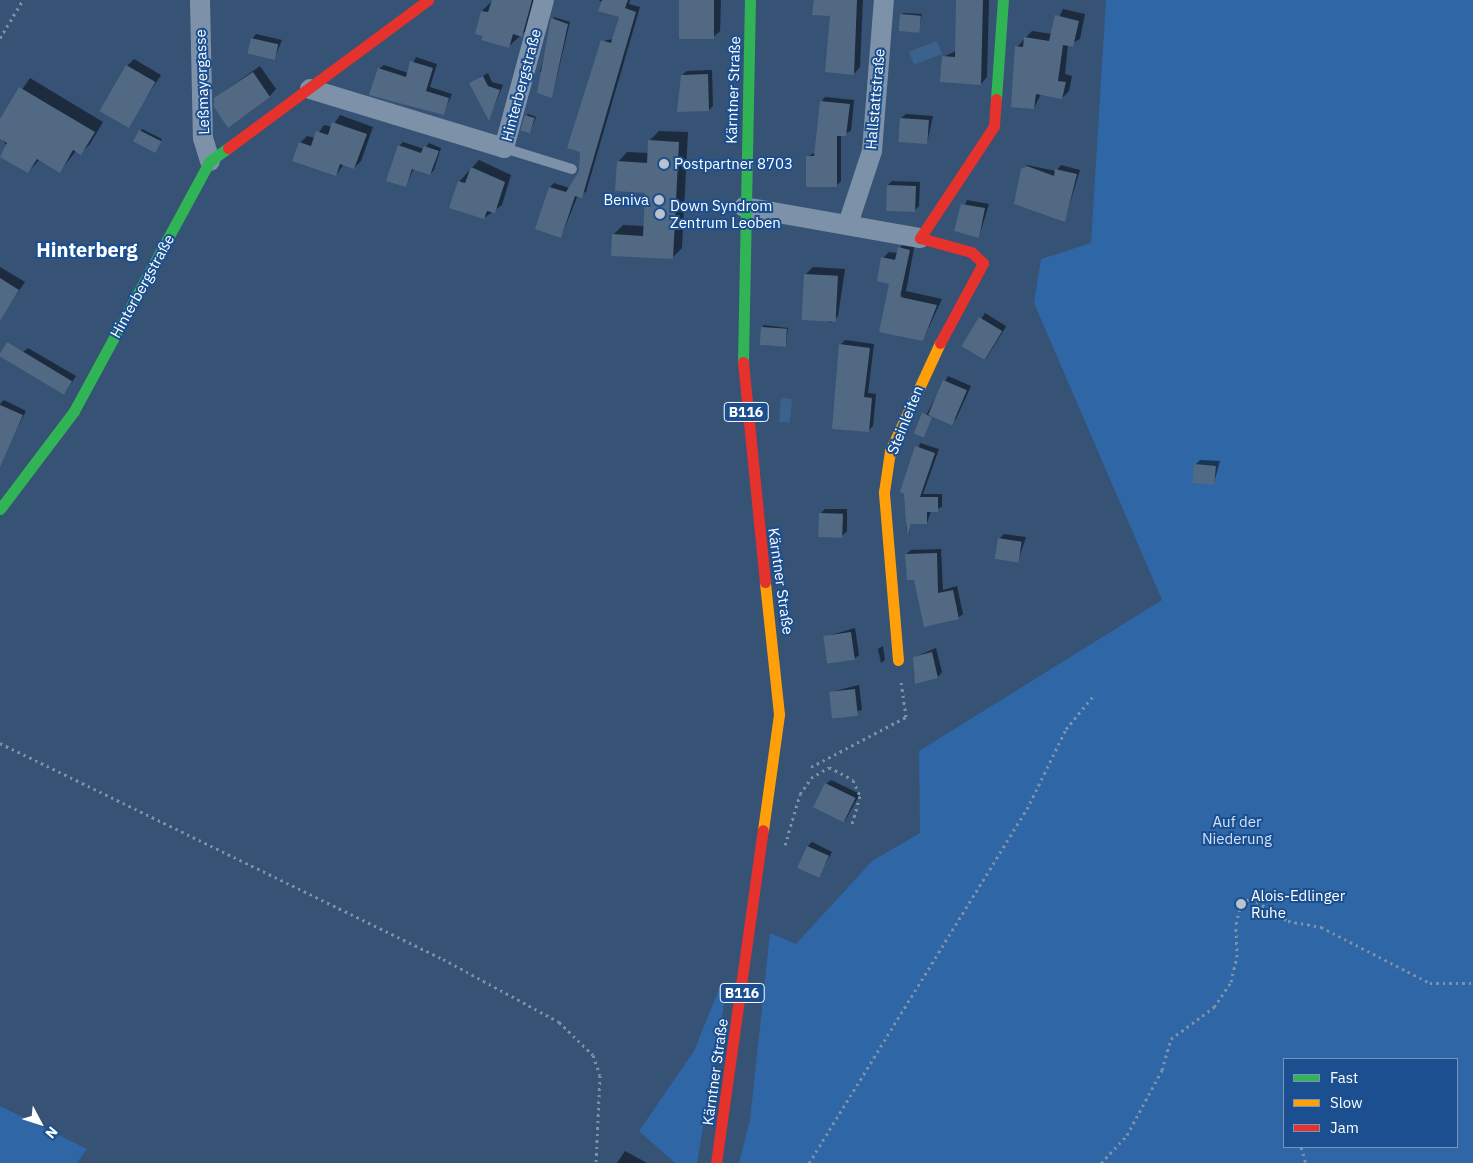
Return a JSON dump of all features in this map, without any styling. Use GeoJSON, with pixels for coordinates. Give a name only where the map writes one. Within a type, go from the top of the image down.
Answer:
{"type":"FeatureCollection","features":[{"type":"Feature","properties":{"kind":"street","name":"Leßmayergasse"},"geometry":{"type":"LineString","coordinates":[[205,0],[203,138],[210,161]]}},
{"type":"Feature","properties":{"kind":"street","name":"Hinterbergstraße"},"geometry":{"type":"LineString","coordinates":[[0,509],[74,411],[210,161],[310,90],[428,0]]}},
{"type":"Feature","properties":{"kind":"street","name":"Hinterbergstraße"},"geometry":{"type":"LineString","coordinates":[[310,90],[504,148],[544,0]]}},
{"type":"Feature","properties":{"kind":"street","name":"Kärntner Straße"},"geometry":{"type":"LineString","coordinates":[[716,1163],[779,714],[777,657],[757,522],[742,355],[750,0]]}},
{"type":"Feature","properties":{"kind":"street","name":"Hallstattstraße"},"geometry":{"type":"LineString","coordinates":[[848,224],[872,151],[884,0]]}},
{"type":"Feature","properties":{"kind":"street"},"geometry":{"type":"LineString","coordinates":[[920,238],[994,126],[1003,0]]}},
{"type":"Feature","properties":{"kind":"street","name":"Steinleiten"},"geometry":{"type":"LineString","coordinates":[[744,207],[920,238],[971,252],[983,264],[912,397],[890,451],[884,492],[898,660]]}},
{"type":"Feature","properties":{"kind":"lane"},"geometry":{"type":"LineString","coordinates":[[504,148],[572,169]]}},
{"type":"Feature","properties":{"kind":"path"},"geometry":{"type":"LineString","coordinates":[[0,38],[23,0]]}},
{"type":"Feature","properties":{"kind":"path"},"geometry":{"type":"LineString","coordinates":[[812,767],[906,717],[898,660]]}},
{"type":"Feature","properties":{"kind":"path"},"geometry":{"type":"LineString","coordinates":[[808,1163],[1028,810],[1066,729],[1095,694]]}},
{"type":"Feature","properties":{"kind":"path"},"geometry":{"type":"LineString","coordinates":[[0,743],[444,960],[559,1022],[593,1055],[600,1075],[596,1163]]}},
{"type":"Feature","properties":{"kind":"path"},"geometry":{"type":"LineString","coordinates":[[783,850],[800,794],[811,778],[829,767],[853,780],[860,796],[852,824]]}},
{"type":"Feature","properties":{"kind":"path"},"geometry":{"type":"LineString","coordinates":[[1101,1163],[1127,1134],[1162,1070],[1171,1039],[1214,1007],[1231,982],[1237,957],[1236,924],[1241,904],[1251,898],[1288,921],[1321,927],[1430,983],[1473,983]]}},
{"type":"Feature","properties":{"kind":"path"},"geometry":{"type":"LineString","coordinates":[[1301,1148],[1306,1163]]}},
{"type":"Feature","properties":{"kind":"green space","name":"Auf der Niederung"},"geometry":{"type":"Polygon","coordinates":[[[1106,0],[1473,0],[1473,1163],[739,1163],[750,1120],[770,933],[796,944],[872,861],[920,833],[919,751],[1162,600],[1034,303],[1041,259],[1091,243],[1106,0]]]}},
{"type":"Feature","properties":{"kind":"green space"},"geometry":{"type":"Polygon","coordinates":[[[721,984],[726,993],[697,1163],[675,1163],[639,1131],[694,1051],[721,984]]]}},
{"type":"Feature","properties":{"kind":"green space"},"geometry":{"type":"Polygon","coordinates":[[[0,1106],[87,1149],[77,1163],[0,1163],[0,1106]]]}},
{"type":"Feature","properties":{"kind":"shaded area"},"geometry":{"type":"Polygon","coordinates":[[[937,41],[942,54],[914,65],[909,52],[937,41]]]}},
{"type":"Feature","properties":{"kind":"shaded area"},"geometry":{"type":"Polygon","coordinates":[[[781,398],[792,399],[790,423],[779,422],[781,398]]]}},
{"type":"Feature","properties":{"kind":"building"},"geometry":{"type":"Polygon","coordinates":[[[492,0],[532,0],[522,37],[513,34],[509,48],[481,40],[483,36],[475,34],[481,11],[488,12],[492,0]]]}},
{"type":"Feature","properties":{"kind":"building"},"geometry":{"type":"Polygon","coordinates":[[[602,0],[628,0],[625,8],[636,12],[582,198],[575,196],[561,238],[535,229],[549,187],[566,192],[579,171],[580,152],[567,148],[601,40],[611,43],[619,17],[598,11],[602,0]]]}},
{"type":"Feature","properties":{"kind":"building"},"geometry":{"type":"Polygon","coordinates":[[[679,0],[714,0],[714,39],[679,39],[679,0]]]}},
{"type":"Feature","properties":{"kind":"building"},"geometry":{"type":"Polygon","coordinates":[[[814,0],[857,0],[854,75],[825,72],[830,16],[812,15],[814,0]]]}},
{"type":"Feature","properties":{"kind":"building"},"geometry":{"type":"Polygon","coordinates":[[[956,0],[983,0],[981,85],[940,82],[942,56],[955,57],[956,0]]]}},
{"type":"Feature","properties":{"kind":"building"},"geometry":{"type":"Polygon","coordinates":[[[900,14],[921,16],[919,33],[899,31],[900,14]]]}},
{"type":"Feature","properties":{"kind":"building"},"geometry":{"type":"Polygon","coordinates":[[[1055,15],[1079,21],[1073,47],[1063,45],[1058,81],[1066,82],[1062,99],[1036,94],[1034,109],[1011,107],[1015,46],[1023,47],[1024,37],[1049,41],[1055,15]]]}},
{"type":"Feature","properties":{"kind":"building"},"geometry":{"type":"Polygon","coordinates":[[[551,18],[568,24],[552,98],[537,93],[551,18]]]}},
{"type":"Feature","properties":{"kind":"building"},"geometry":{"type":"Polygon","coordinates":[[[251,38],[278,44],[275,60],[247,54],[251,38]]]}},
{"type":"Feature","properties":{"kind":"building"},"geometry":{"type":"Polygon","coordinates":[[[410,61],[433,68],[426,91],[449,98],[444,115],[369,95],[378,68],[406,77],[410,61]]]}},
{"type":"Feature","properties":{"kind":"building"},"geometry":{"type":"Polygon","coordinates":[[[126,65],[155,82],[129,128],[100,111],[126,65]]]}},
{"type":"Feature","properties":{"kind":"building"},"geometry":{"type":"Polygon","coordinates":[[[253,72],[270,97],[228,128],[214,107],[214,98],[253,72]]]}},
{"type":"Feature","properties":{"kind":"building"},"geometry":{"type":"Polygon","coordinates":[[[708,74],[709,111],[677,112],[681,75],[708,74]]]}},
{"type":"Feature","properties":{"kind":"building"},"geometry":{"type":"Polygon","coordinates":[[[483,76],[488,86],[500,90],[489,121],[469,83],[483,76]]]}},
{"type":"Feature","properties":{"kind":"building"},"geometry":{"type":"Polygon","coordinates":[[[19,87],[95,132],[81,155],[73,150],[60,173],[37,159],[28,173],[0,157],[7,143],[0,139],[0,119],[19,87]]]}},
{"type":"Feature","properties":{"kind":"building"},"geometry":{"type":"Polygon","coordinates":[[[820,101],[850,104],[846,136],[837,136],[837,187],[806,187],[806,156],[814,156],[820,101]]]}},
{"type":"Feature","properties":{"kind":"building"},"geometry":{"type":"Polygon","coordinates":[[[525,115],[535,118],[530,133],[520,130],[525,115]]]}},
{"type":"Feature","properties":{"kind":"building"},"geometry":{"type":"Polygon","coordinates":[[[900,118],[929,120],[927,144],[898,142],[900,118]]]}},
{"type":"Feature","properties":{"kind":"building"},"geometry":{"type":"Polygon","coordinates":[[[332,122],[367,134],[354,169],[340,164],[336,176],[292,161],[299,142],[311,146],[316,131],[328,135],[332,122]]]}},
{"type":"Feature","properties":{"kind":"building"},"geometry":{"type":"Polygon","coordinates":[[[139,130],[161,141],[155,153],[133,142],[139,130]]]}},
{"type":"Feature","properties":{"kind":"building","name":"Down Syndrom Zentrum Leoben"},"geometry":{"type":"Polygon","coordinates":[[[648,140],[679,142],[673,259],[611,256],[612,234],[643,236],[645,193],[615,191],[617,161],[647,163],[648,140]]]}},
{"type":"Feature","properties":{"kind":"building"},"geometry":{"type":"Polygon","coordinates":[[[398,145],[421,153],[424,146],[439,151],[430,175],[412,169],[406,187],[386,181],[398,145]]]}},
{"type":"Feature","properties":{"kind":"building"},"geometry":{"type":"Polygon","coordinates":[[[1027,166],[1054,176],[1055,169],[1077,174],[1065,222],[1014,204],[1021,169],[1027,166]]]}},
{"type":"Feature","properties":{"kind":"building"},"geometry":{"type":"Polygon","coordinates":[[[471,167],[505,182],[495,213],[487,211],[484,219],[449,208],[458,181],[465,183],[471,167]]]}},
{"type":"Feature","properties":{"kind":"building"},"geometry":{"type":"Polygon","coordinates":[[[887,185],[916,186],[915,212],[886,211],[887,185]]]}},
{"type":"Feature","properties":{"kind":"building"},"geometry":{"type":"Polygon","coordinates":[[[961,204],[985,208],[979,238],[954,231],[961,204]]]}},
{"type":"Feature","properties":{"kind":"building"},"geometry":{"type":"Polygon","coordinates":[[[898,247],[910,250],[900,297],[937,305],[923,341],[879,332],[889,284],[877,281],[881,257],[895,260],[898,247]]]}},
{"type":"Feature","properties":{"kind":"building"},"geometry":{"type":"Polygon","coordinates":[[[804,274],[838,276],[836,322],[802,320],[804,274]]]}},
{"type":"Feature","properties":{"kind":"building"},"geometry":{"type":"Polygon","coordinates":[[[0,278],[19,290],[0,321],[0,278]]]}},
{"type":"Feature","properties":{"kind":"building"},"geometry":{"type":"Polygon","coordinates":[[[979,317],[1002,331],[985,360],[961,346],[979,317]]]}},
{"type":"Feature","properties":{"kind":"building"},"geometry":{"type":"Polygon","coordinates":[[[761,327],[787,329],[786,347],[760,345],[761,327]]]}},
{"type":"Feature","properties":{"kind":"building"},"geometry":{"type":"Polygon","coordinates":[[[7,342],[72,381],[64,395],[0,356],[7,342]]]}},
{"type":"Feature","properties":{"kind":"building"},"geometry":{"type":"Polygon","coordinates":[[[839,344],[870,348],[864,397],[872,398],[869,432],[832,429],[839,344]]]}},
{"type":"Feature","properties":{"kind":"building"},"geometry":{"type":"Polygon","coordinates":[[[943,380],[967,390],[952,425],[928,415],[943,380]]]}},
{"type":"Feature","properties":{"kind":"building"},"geometry":{"type":"Polygon","coordinates":[[[0,405],[23,415],[0,467],[0,405]]]}},
{"type":"Feature","properties":{"kind":"building"},"geometry":{"type":"Polygon","coordinates":[[[922,413],[932,417],[924,438],[914,433],[922,413]]]}},
{"type":"Feature","properties":{"kind":"building"},"geometry":{"type":"Polygon","coordinates":[[[915,446],[935,453],[920,497],[938,497],[938,512],[927,512],[927,524],[911,524],[907,535],[904,494],[900,492],[915,446]]]}},
{"type":"Feature","properties":{"kind":"building"},"geometry":{"type":"Polygon","coordinates":[[[1194,464],[1216,466],[1214,485],[1192,483],[1194,464]]]}},
{"type":"Feature","properties":{"kind":"building"},"geometry":{"type":"Polygon","coordinates":[[[819,513],[843,514],[842,538],[818,537],[819,513]]]}},
{"type":"Feature","properties":{"kind":"building"},"geometry":{"type":"Polygon","coordinates":[[[998,538],[1022,542],[1018,562],[995,559],[998,538]]]}},
{"type":"Feature","properties":{"kind":"building"},"geometry":{"type":"Polygon","coordinates":[[[937,553],[938,593],[953,590],[959,619],[924,627],[914,580],[907,580],[905,554],[937,553]]]}},
{"type":"Feature","properties":{"kind":"building"},"geometry":{"type":"Polygon","coordinates":[[[851,632],[855,660],[827,664],[823,636],[851,632]]]}},
{"type":"Feature","properties":{"kind":"building"},"geometry":{"type":"Polygon","coordinates":[[[932,652],[938,678],[915,684],[913,657],[932,652]]]}},
{"type":"Feature","properties":{"kind":"building"},"geometry":{"type":"Polygon","coordinates":[[[855,689],[858,716],[832,719],[829,692],[855,689]]]}},
{"type":"Feature","properties":{"kind":"building"},"geometry":{"type":"Polygon","coordinates":[[[825,783],[856,798],[844,822],[813,807],[825,783]]]}},
{"type":"Feature","properties":{"kind":"building"},"geometry":{"type":"Polygon","coordinates":[[[807,846],[829,856],[819,878],[797,868],[807,846]]]}},
{"type":"Feature","properties":{"kind":"traffic: fast"},"geometry":{"type":"LineString","coordinates":[[743,362],[750,0]]}},
{"type":"Feature","properties":{"kind":"traffic: fast"},"geometry":{"type":"LineString","coordinates":[[996,99],[1003,0]]}},
{"type":"Feature","properties":{"kind":"traffic: fast"},"geometry":{"type":"LineString","coordinates":[[0,509],[74,411],[210,161],[228,148]]}},
{"type":"Feature","properties":{"kind":"traffic: slow"},"geometry":{"type":"LineString","coordinates":[[898,660],[884,492],[890,451],[940,343]]}},
{"type":"Feature","properties":{"kind":"traffic: slow"},"geometry":{"type":"LineString","coordinates":[[763,830],[779,714],[765,582]]}},
{"type":"Feature","properties":{"kind":"traffic: jam"},"geometry":{"type":"LineString","coordinates":[[228,148],[428,0]]}},
{"type":"Feature","properties":{"kind":"traffic: jam"},"geometry":{"type":"LineString","coordinates":[[940,343],[983,263],[971,252],[920,238],[994,126],[996,99]]}},
{"type":"Feature","properties":{"kind":"traffic: jam"},"geometry":{"type":"LineString","coordinates":[[743,362],[765,582]]}},
{"type":"Feature","properties":{"kind":"traffic: jam"},"geometry":{"type":"LineString","coordinates":[[716,1163],[763,830]]}},
{"type":"Feature","properties":{"kind":"place","name":"Postpartner 8703"},"geometry":{"type":"Point","coordinates":[664,164]}},
{"type":"Feature","properties":{"kind":"place","name":"Beniva"},"geometry":{"type":"Point","coordinates":[659,200]}},
{"type":"Feature","properties":{"kind":"place","name":"Down Syndrom Zentrum Leoben"},"geometry":{"type":"Point","coordinates":[660,214]}},
{"type":"Feature","properties":{"kind":"place","name":"Alois-Edlinger Ruhe"},"geometry":{"type":"Point","coordinates":[1241,904]}},
{"type":"Feature","properties":{"kind":"district","name":"Hinterberg"},"geometry":{"type":"Point","coordinates":[87,249]}}]}
